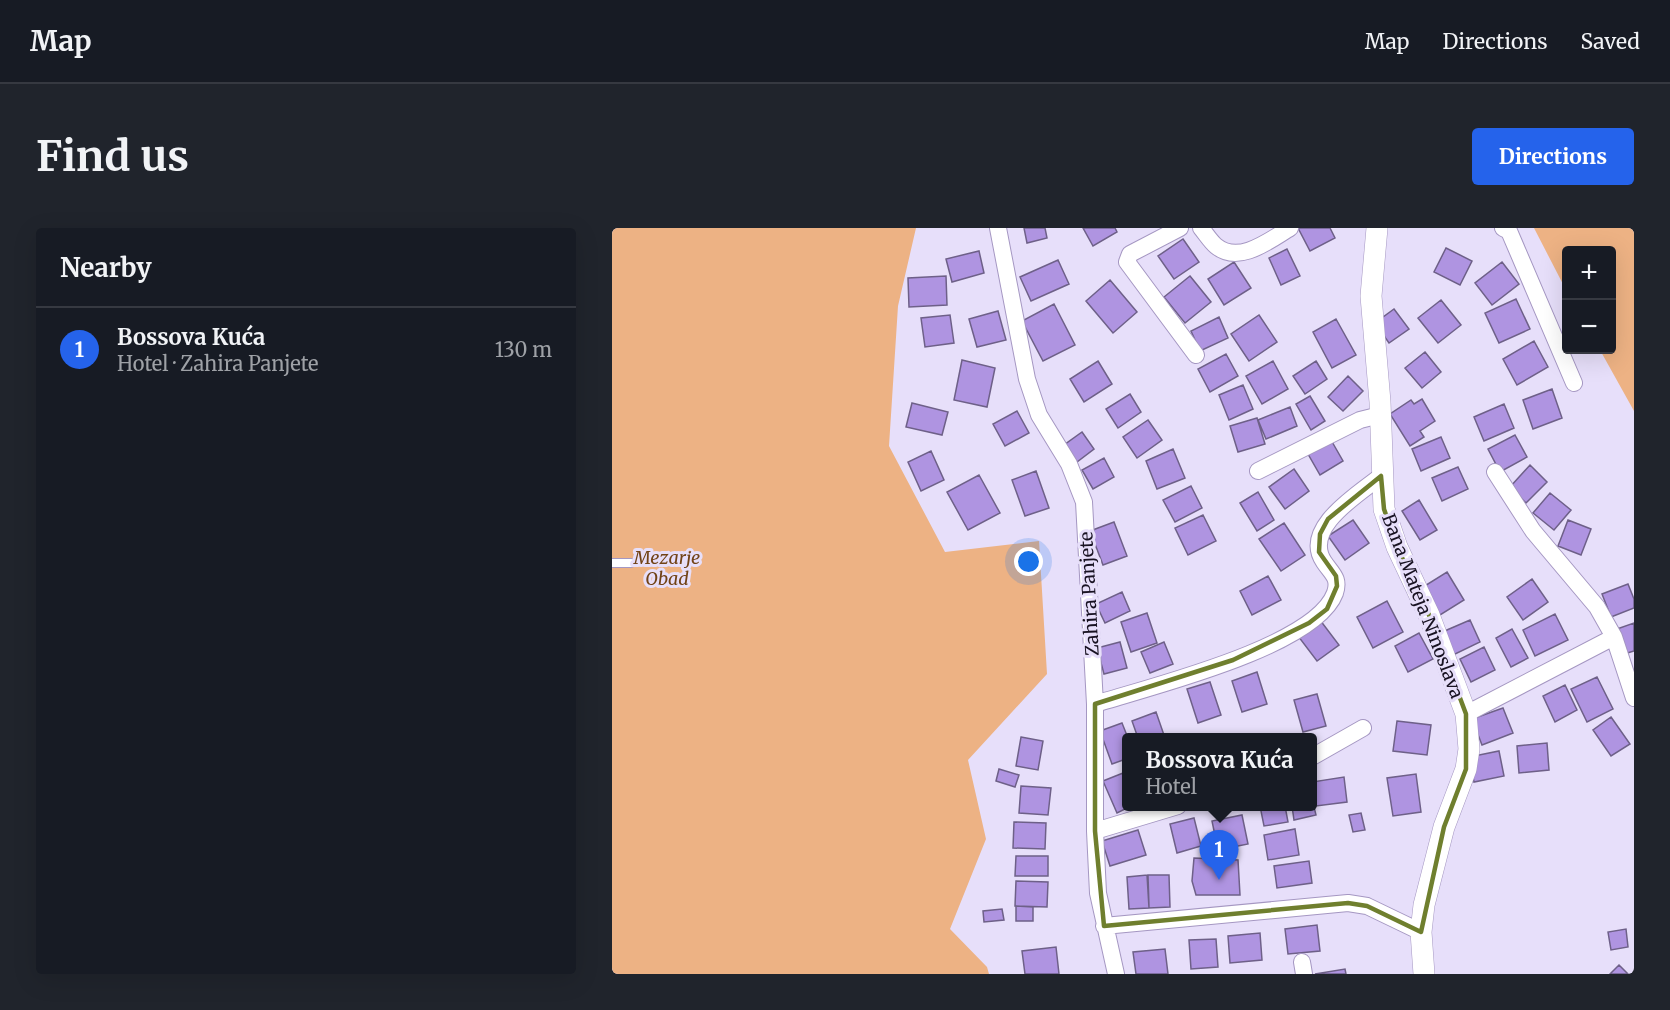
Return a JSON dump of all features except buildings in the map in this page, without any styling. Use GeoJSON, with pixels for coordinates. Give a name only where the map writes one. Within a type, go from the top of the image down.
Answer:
{"type":"FeatureCollection","features":[{"type":"Feature","properties":{"kind":"street","name":"Zahira Panjete"},"geometry":{"type":"LineString","coordinates":[[998,228],[1027,379],[1039,415],[1069,464],[1084,502],[1095,704],[1095,831],[1098,893],[1116,974]]}},
{"type":"Feature","properties":{"kind":"street"},"geometry":{"type":"LineString","coordinates":[[1180,228],[1130,254],[1127,262],[1196,354]]}},
{"type":"Feature","properties":{"kind":"street"},"geometry":{"type":"LineString","coordinates":[[1201,228],[1217,248],[1235,253],[1253,250],[1290,228]]}},
{"type":"Feature","properties":{"kind":"street","name":"Bana Mateja Ninoslava"},"geometry":{"type":"LineString","coordinates":[[1377,228],[1371,296],[1384,509],[1397,547],[1429,615],[1466,714],[1469,749],[1466,769],[1444,827],[1424,905],[1420,932],[1424,974]]}},
{"type":"Feature","properties":{"kind":"street"},"geometry":{"type":"LineString","coordinates":[[1503,228],[1509,231],[1574,383]]}},
{"type":"Feature","properties":{"kind":"street"},"geometry":{"type":"LineString","coordinates":[[1258,471],[1360,420],[1380,416]]}},
{"type":"Feature","properties":{"kind":"street"},"geometry":{"type":"LineString","coordinates":[[1495,472],[1533,531],[1596,607],[1614,637],[1634,698]]}},
{"type":"Feature","properties":{"kind":"street"},"geometry":{"type":"LineString","coordinates":[[1095,704],[1233,660],[1281,639],[1309,623],[1327,609],[1337,586],[1336,576],[1319,552],[1320,534],[1328,519],[1381,476]]}},
{"type":"Feature","properties":{"kind":"street"},"geometry":{"type":"LineString","coordinates":[[1466,714],[1614,637]]}},
{"type":"Feature","properties":{"kind":"street"},"geometry":{"type":"LineString","coordinates":[[1317,754],[1363,728]]}},
{"type":"Feature","properties":{"kind":"street"},"geometry":{"type":"LineString","coordinates":[[1095,831],[1164,811]]}},
{"type":"Feature","properties":{"kind":"street"},"geometry":{"type":"LineString","coordinates":[[1104,926],[1348,903],[1367,906],[1420,932]]}},
{"type":"Feature","properties":{"kind":"lane"},"geometry":{"type":"LineString","coordinates":[[612,563],[631,563]]}},
{"type":"Feature","properties":{"kind":"highlighted area"},"geometry":{"type":"Polygon","coordinates":[[[1381,476],[1384,509],[1397,547],[1429,615],[1466,714],[1466,769],[1444,827],[1421,932],[1367,906],[1348,903],[1104,926],[1095,831],[1095,704],[1233,660],[1309,623],[1327,609],[1337,586],[1336,576],[1319,552],[1320,534],[1328,519],[1381,476]]]}},
{"type":"Feature","properties":{"kind":"green space","name":"Mezarje Obad"},"geometry":{"type":"Polygon","coordinates":[[[612,228],[916,228],[898,306],[889,446],[945,552],[1039,541],[1047,674],[968,760],[986,839],[950,929],[987,967],[989,974],[612,974],[612,228]]]}},
{"type":"Feature","properties":{"kind":"green space"},"geometry":{"type":"Polygon","coordinates":[[[1534,228],[1634,228],[1634,411],[1602,354],[1616,354],[1616,246],[1562,246],[1562,282],[1534,228]]]}},
{"type":"Feature","properties":{"kind":"place","name":"Bossova Kuća"},"geometry":{"type":"Point","coordinates":[1219,880]}}]}
